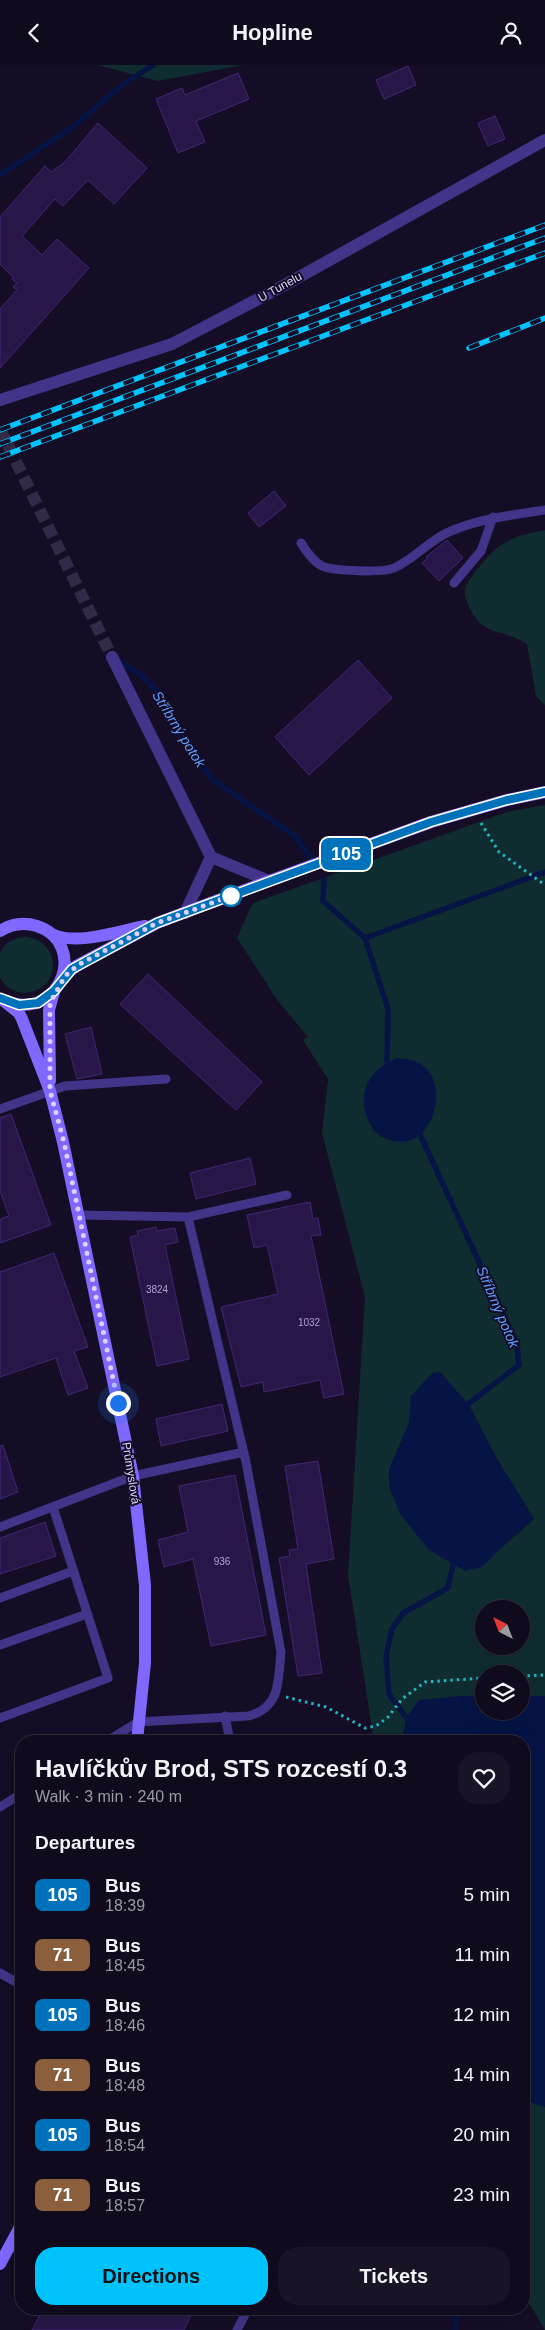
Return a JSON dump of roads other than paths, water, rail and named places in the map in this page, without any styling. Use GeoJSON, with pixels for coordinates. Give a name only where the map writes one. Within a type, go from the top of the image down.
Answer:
{"type":"FeatureCollection","features":[{"type":"Feature","properties":{"kind":"street","name":"U Tunelu"},"geometry":{"type":"LineString","coordinates":[[0,400],[172,344],[545,140]]}},
{"type":"Feature","properties":{"kind":"street"},"geometry":{"type":"LineString","coordinates":[[112,657],[211,857],[269,881]]}},
{"type":"Feature","properties":{"kind":"street"},"geometry":{"type":"LineString","coordinates":[[0,931],[12,925],[25,924],[37,926],[62,938],[78,939],[157,923],[431,822],[507,800],[545,792]]}},
{"type":"Feature","properties":{"kind":"street"},"geometry":{"type":"LineString","coordinates":[[185,913],[211,857]]}},
{"type":"Feature","properties":{"kind":"street"},"geometry":{"type":"LineString","coordinates":[[1,999],[19,1005],[35,1004],[48,997],[72,969],[157,923]]}},
{"type":"Feature","properties":{"kind":"street","name":"Průmyslová"},"geometry":{"type":"LineString","coordinates":[[48,932],[56,940],[63,954],[64,966],[49,1010],[50,1091]]}},
{"type":"Feature","properties":{"kind":"street","name":"Průmyslová"},"geometry":{"type":"LineString","coordinates":[[1,999],[19,1013],[50,1091],[64,1142],[133,1476],[145,1585],[145,1663],[137,1735]]}},
{"type":"Feature","properties":{"kind":"street"},"geometry":{"type":"LineString","coordinates":[[0,2265],[15,2236]]}},
{"type":"Feature","properties":{"kind":"lane"},"geometry":{"type":"LineString","coordinates":[[301,543],[321,566],[367,572],[392,569],[409,560],[437,537],[493,517],[545,511]]}},
{"type":"Feature","properties":{"kind":"lane"},"geometry":{"type":"LineString","coordinates":[[454,583],[481,551],[493,517]]}},
{"type":"Feature","properties":{"kind":"lane"},"geometry":{"type":"LineString","coordinates":[[0,1109],[66,1086],[166,1079]]}},
{"type":"Feature","properties":{"kind":"lane"},"geometry":{"type":"LineString","coordinates":[[79,1215],[188,1217],[288,1195]]}},
{"type":"Feature","properties":{"kind":"lane"},"geometry":{"type":"LineString","coordinates":[[117,1735],[138,1722],[260,1713],[270,1705],[275,1695],[281,1652],[244,1452],[188,1217]]}},
{"type":"Feature","properties":{"kind":"lane"},"geometry":{"type":"LineString","coordinates":[[0,1527],[133,1476],[244,1452]]}},
{"type":"Feature","properties":{"kind":"lane"},"geometry":{"type":"LineString","coordinates":[[0,1718],[108,1678],[53,1507]]}},
{"type":"Feature","properties":{"kind":"lane"},"geometry":{"type":"LineString","coordinates":[[0,1598],[73,1571]]}},
{"type":"Feature","properties":{"kind":"lane"},"geometry":{"type":"LineString","coordinates":[[0,1645],[87,1614]]}},
{"type":"Feature","properties":{"kind":"lane"},"geometry":{"type":"LineString","coordinates":[[225,1716],[229,1735]]}},
{"type":"Feature","properties":{"kind":"lane"},"geometry":{"type":"LineString","coordinates":[[0,1807],[15,1798]]}},
{"type":"Feature","properties":{"kind":"lane"},"geometry":{"type":"LineString","coordinates":[[0,1973],[15,1982]]}},
{"type":"Feature","properties":{"kind":"lane"},"geometry":{"type":"LineString","coordinates":[[237,2330],[245,2315]]}},
{"type":"Feature","properties":{"kind":"waterway"},"geometry":{"type":"LineString","coordinates":[[0,175],[71,128],[122,85],[153,65]]}},
{"type":"Feature","properties":{"kind":"waterway","name":"Stříbrný potok"},"geometry":{"type":"LineString","coordinates":[[117,660],[140,674],[160,694],[185,743],[213,780],[295,836],[312,860]]}},
{"type":"Feature","properties":{"kind":"waterway"},"geometry":{"type":"LineString","coordinates":[[365,938],[545,872]]}},
{"type":"Feature","properties":{"kind":"waterway","name":"Stříbrný potok"},"geometry":{"type":"LineString","coordinates":[[324,879],[323,901],[365,938],[388,1009],[387,1062],[389,1067]]}},
{"type":"Feature","properties":{"kind":"waterway","name":"Stříbrný potok"},"geometry":{"type":"LineString","coordinates":[[417,1128],[517,1344],[519,1365],[468,1404],[468,1411]]}},
{"type":"Feature","properties":{"kind":"waterway","name":"Stříbrný potok"},"geometry":{"type":"LineString","coordinates":[[410,1723],[389,1694],[386,1656],[392,1629],[403,1613],[448,1588],[454,1560]]}},
{"type":"Feature","properties":{"kind":"waterway","name":"Stříbrný potok"},"geometry":{"type":"LineString","coordinates":[[455,2330],[456,2315]]}},
{"type":"Feature","properties":{"kind":"tunnel"},"geometry":{"type":"LineString","coordinates":[[0,429],[112,657]]}},
{"type":"Feature","properties":{"kind":"railway"},"geometry":{"type":"LineString","coordinates":[[0,430],[545,225]]}},
{"type":"Feature","properties":{"kind":"railway"},"geometry":{"type":"LineString","coordinates":[[0,444],[545,238]]}},
{"type":"Feature","properties":{"kind":"railway"},"geometry":{"type":"LineString","coordinates":[[0,457],[545,253]]}},
{"type":"Feature","properties":{"kind":"railway"},"geometry":{"type":"LineString","coordinates":[[469,348],[545,318]]}}]}
